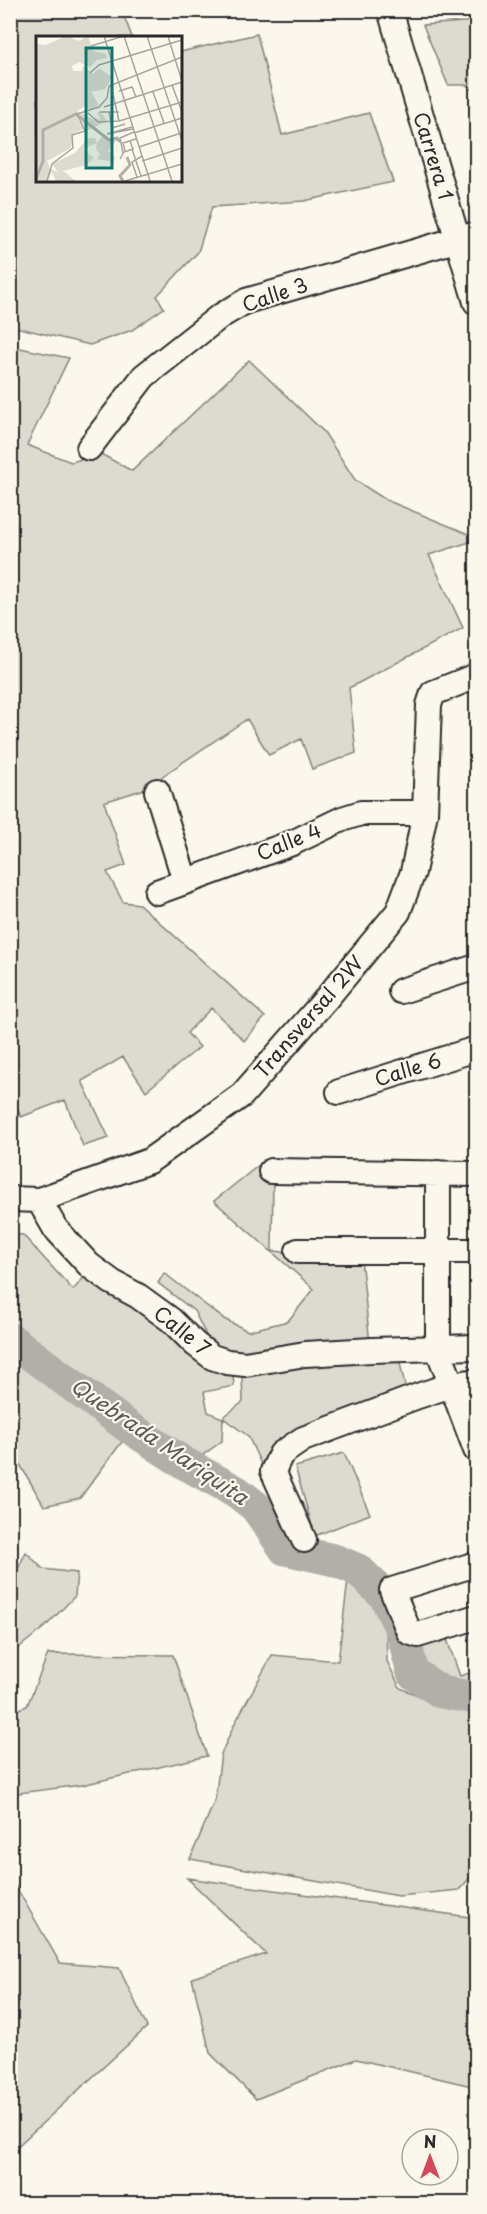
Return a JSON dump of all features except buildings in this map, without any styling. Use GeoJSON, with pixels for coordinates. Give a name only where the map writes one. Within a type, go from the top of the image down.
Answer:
{"type":"FeatureCollection","features":[{"type":"Feature","properties":{"kind":"street","name":"Carrera 1"},"geometry":{"type":"LineString","coordinates":[[390,10],[467,237],[477,302]]}},
{"type":"Feature","properties":{"kind":"street","name":"Calle 3"},"geometry":{"type":"LineString","coordinates":[[89,448],[144,376],[219,317],[246,301],[467,237]]}},
{"type":"Feature","properties":{"kind":"street","name":"Transversal 2W"},"geometry":{"type":"LineString","coordinates":[[10,1199],[39,1200],[148,1161],[242,1095],[398,912],[413,872],[425,813],[429,705],[433,693],[475,683]]}},
{"type":"Feature","properties":{"kind":"street"},"geometry":{"type":"LineString","coordinates":[[157,791],[185,880]]}},
{"type":"Feature","properties":{"kind":"street","name":"Calle 4"},"geometry":{"type":"LineString","coordinates":[[157,892],[292,843],[342,819],[361,813],[425,813]]}},
{"type":"Feature","properties":{"kind":"street"},"geometry":{"type":"LineString","coordinates":[[401,991],[477,967]]}},
{"type":"Feature","properties":{"kind":"street","name":"Calle 6"},"geometry":{"type":"LineString","coordinates":[[339,1092],[477,1049]]}},
{"type":"Feature","properties":{"kind":"street"},"geometry":{"type":"LineString","coordinates":[[271,1171],[477,1174]]}},
{"type":"Feature","properties":{"kind":"street"},"geometry":{"type":"LineString","coordinates":[[438,1173],[438,1349],[477,1450]]}},
{"type":"Feature","properties":{"kind":"street","name":"Calle 7"},"geometry":{"type":"LineString","coordinates":[[39,1200],[55,1228],[89,1265],[163,1314],[212,1357],[244,1364],[305,1354],[477,1347]]}},
{"type":"Feature","properties":{"kind":"street"},"geometry":{"type":"LineString","coordinates":[[298,1251],[477,1251]]}},
{"type":"Feature","properties":{"kind":"street"},"geometry":{"type":"LineString","coordinates":[[304,1540],[273,1471],[281,1454],[303,1438],[452,1385],[477,1381]]}},
{"type":"Feature","properties":{"kind":"street"},"geometry":{"type":"LineString","coordinates":[[477,1564],[392,1590],[412,1635],[477,1617]]}},
{"type":"Feature","properties":{"kind":"shaded area"},"geometry":{"type":"Polygon","coordinates":[[[11,10],[122,11],[132,36],[36,36],[36,182],[182,182],[182,52],[257,34],[282,135],[369,113],[393,182],[304,201],[212,207],[198,252],[157,296],[164,308],[132,330],[90,345],[11,326],[11,10]]]}},
{"type":"Feature","properties":{"kind":"shaded area"},"geometry":{"type":"Polygon","coordinates":[[[476,21],[476,92],[466,85],[448,85],[423,25],[476,21]]]}},
{"type":"Feature","properties":{"kind":"shaded area"},"geometry":{"type":"Polygon","coordinates":[[[10,346],[69,358],[27,445],[71,462],[101,454],[132,471],[249,360],[324,432],[355,480],[386,500],[476,537],[476,540],[429,555],[463,628],[349,688],[356,753],[312,769],[301,739],[269,755],[247,719],[164,775],[151,787],[104,802],[126,865],[107,872],[123,902],[139,904],[265,1017],[244,1041],[211,1008],[187,1033],[200,1047],[146,1091],[123,1057],[82,1081],[109,1138],[83,1146],[65,1100],[21,1117],[11,1093],[10,346]]]}},
{"type":"Feature","properties":{"kind":"shaded area"},"geometry":{"type":"Polygon","coordinates":[[[259,1165],[273,1177],[272,1251],[361,1258],[370,1344],[252,1356],[212,1347],[194,1311],[158,1283],[164,1273],[224,1319],[248,1331],[288,1321],[314,1289],[214,1201],[259,1165]]]}},
{"type":"Feature","properties":{"kind":"shaded area"},"geometry":{"type":"Polygon","coordinates":[[[10,1234],[23,1235],[73,1290],[88,1273],[233,1375],[234,1386],[204,1392],[208,1412],[222,1418],[243,1402],[242,1377],[308,1365],[398,1354],[406,1390],[303,1430],[261,1464],[248,1436],[223,1418],[222,1441],[193,1462],[136,1423],[80,1498],[44,1506],[11,1449],[10,1234]]]}},
{"type":"Feature","properties":{"kind":"shaded area"},"geometry":{"type":"Polygon","coordinates":[[[344,1453],[370,1514],[315,1536],[295,1467],[344,1453]]]}},
{"type":"Feature","properties":{"kind":"shaded area"},"geometry":{"type":"Polygon","coordinates":[[[26,1552],[43,1569],[77,1573],[75,1596],[47,1625],[11,1654],[11,1583],[26,1552]]]}},
{"type":"Feature","properties":{"kind":"shaded area"},"geometry":{"type":"Polygon","coordinates":[[[348,1580],[368,1593],[386,1623],[387,1661],[400,1688],[455,1710],[476,1708],[476,1871],[459,1890],[399,1896],[190,1859],[215,1800],[221,1754],[272,1655],[338,1661],[348,1580]]]}},
{"type":"Feature","properties":{"kind":"shaded area"},"geometry":{"type":"Polygon","coordinates":[[[444,1631],[460,1676],[476,1671],[476,1690],[453,1688],[418,1670],[412,1637],[444,1631]]]}},
{"type":"Feature","properties":{"kind":"shaded area"},"geometry":{"type":"Polygon","coordinates":[[[48,1654],[173,1655],[207,1756],[82,1785],[11,1794],[11,1712],[27,1706],[48,1654]]]}},
{"type":"Feature","properties":{"kind":"shaded area"},"geometry":{"type":"Polygon","coordinates":[[[11,1878],[60,1963],[119,1968],[147,2027],[11,2152],[11,1878]]]}},
{"type":"Feature","properties":{"kind":"shaded area"},"geometry":{"type":"Polygon","coordinates":[[[187,1878],[476,1918],[476,2087],[356,2059],[256,2099],[210,2053],[192,1978],[266,1954],[187,1878]]]}},
{"type":"Feature","properties":{"kind":"waterway","name":"Quebrada Mariquita"},"geometry":{"type":"LineString","coordinates":[[10,1339],[127,1426],[184,1463],[237,1492],[256,1507],[285,1549],[334,1560],[358,1570],[385,1596],[402,1631],[413,1673],[441,1692],[476,1698]]}}]}
